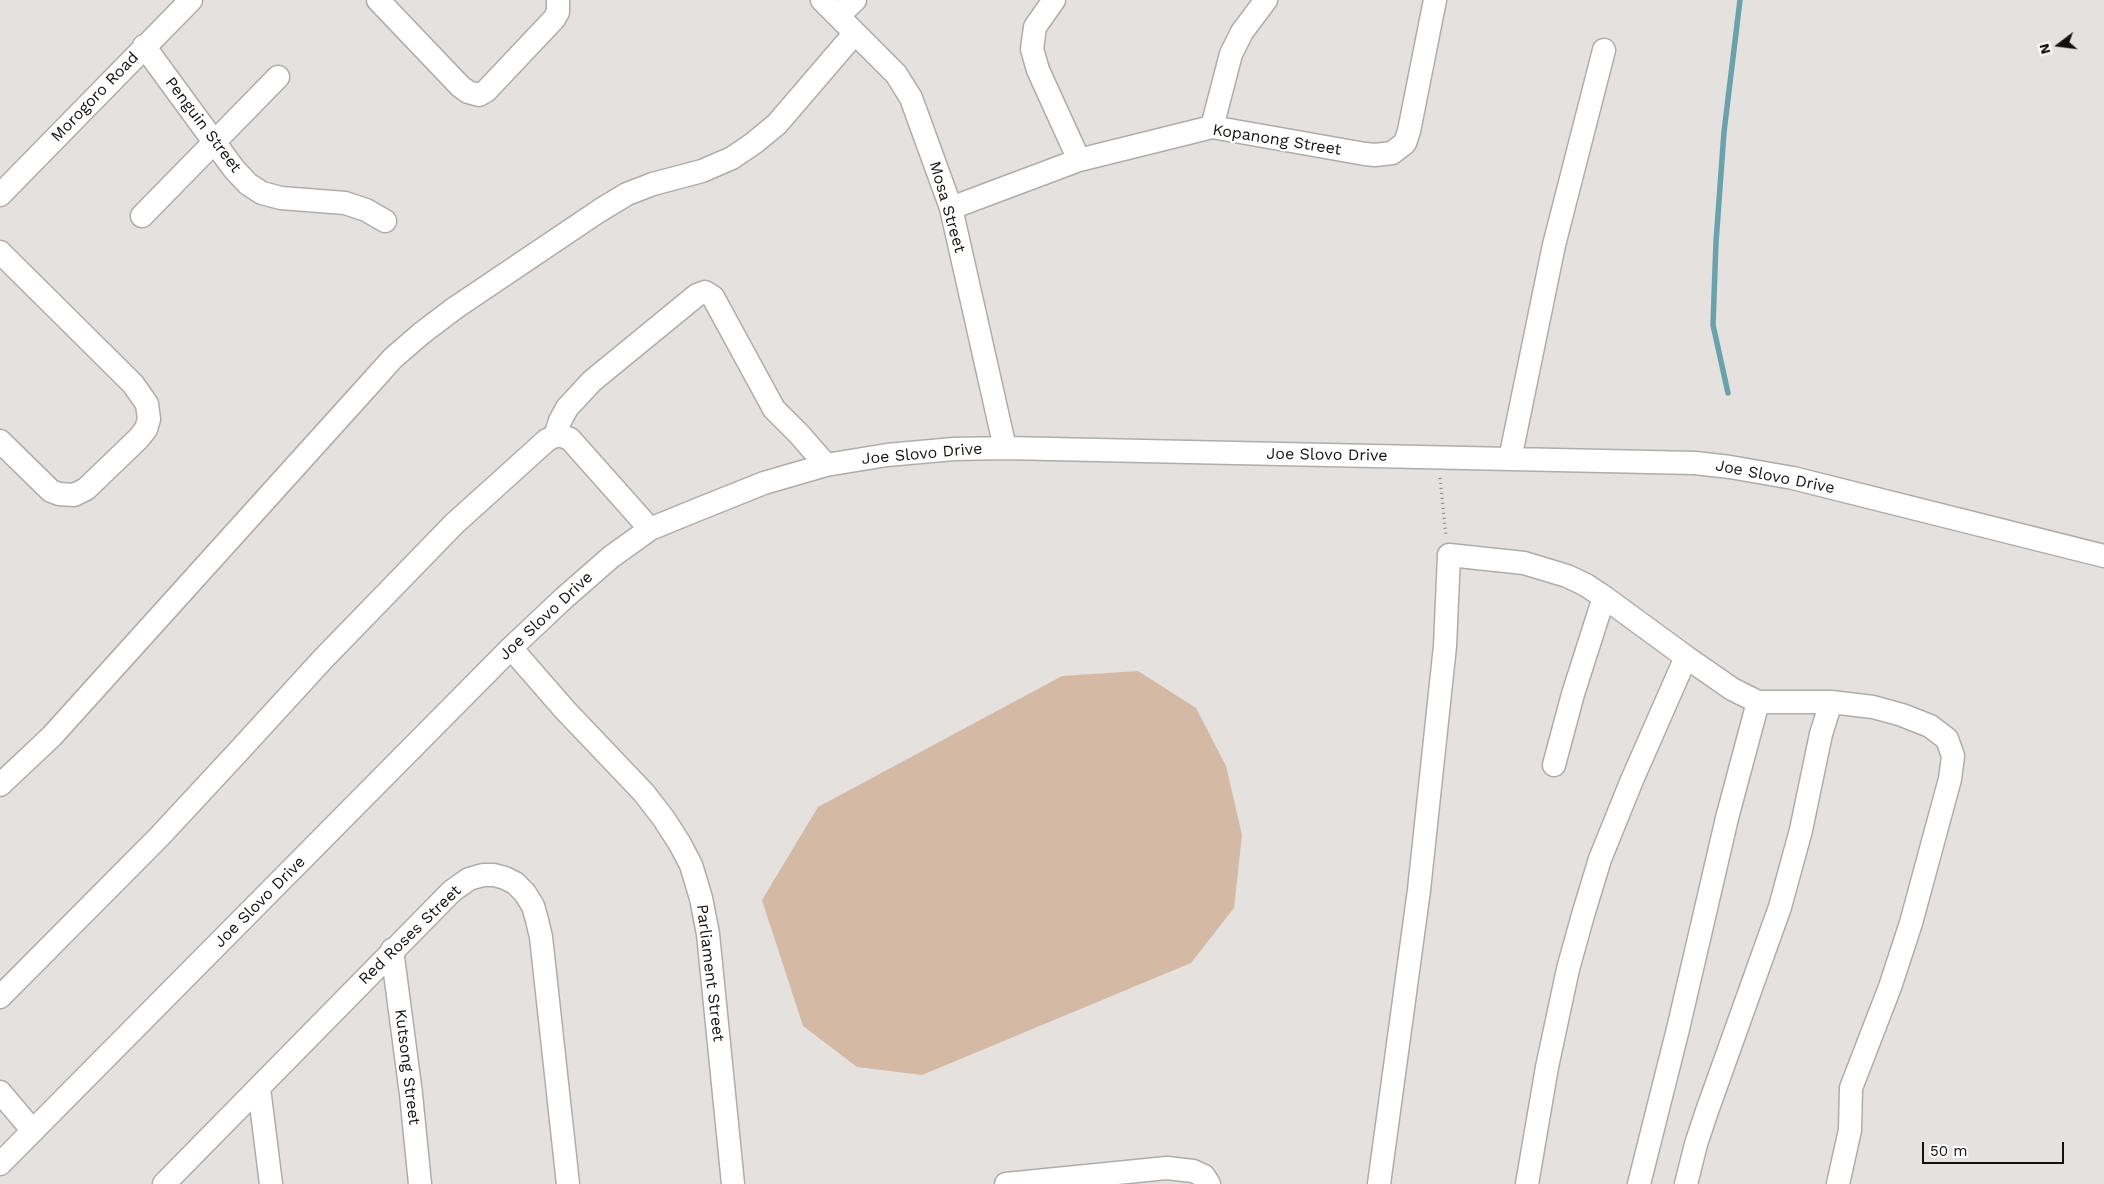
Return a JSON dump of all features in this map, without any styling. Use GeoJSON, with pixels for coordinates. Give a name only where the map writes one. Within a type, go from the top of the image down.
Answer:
{"type":"FeatureCollection","features":[{"type":"Feature","properties":{"kind":"street","name":"Morogoro Road"},"geometry":{"type":"LineString","coordinates":[[0,195],[144,46],[192,0]]}},
{"type":"Feature","properties":{"kind":"street"},"geometry":{"type":"LineString","coordinates":[[378,0],[460,86],[468,92],[480,95],[486,91],[554,19],[558,12],[558,0]]}},
{"type":"Feature","properties":{"kind":"street","name":"Mosa Street"},"geometry":{"type":"LineString","coordinates":[[822,0],[896,74],[911,98],[951,208],[1005,448]]}},
{"type":"Feature","properties":{"kind":"street"},"geometry":{"type":"LineString","coordinates":[[838,16],[855,0]]}},
{"type":"Feature","properties":{"kind":"street"},"geometry":{"type":"LineString","coordinates":[[1054,0],[1035,27],[1032,49],[1038,70],[1079,160]]}},
{"type":"Feature","properties":{"kind":"street"},"geometry":{"type":"LineString","coordinates":[[1212,127],[1231,54],[1242,32],[1266,0]]}},
{"type":"Feature","properties":{"kind":"street","name":"Kopanong Street"},"geometry":{"type":"LineString","coordinates":[[951,208],[1079,160],[1212,127],[1370,155],[1392,153],[1405,143],[1409,131],[1436,0]]}},
{"type":"Feature","properties":{"kind":"street"},"geometry":{"type":"LineString","coordinates":[[0,785],[52,736],[393,358],[414,339],[455,308],[627,194],[654,184],[702,171],[732,158],[754,143],[777,124],[855,33]]}},
{"type":"Feature","properties":{"kind":"street","name":"Penguin Street"},"geometry":{"type":"LineString","coordinates":[[144,46],[214,142],[248,184],[262,193],[281,198],[345,203],[366,210],[385,221]]}},
{"type":"Feature","properties":{"kind":"street"},"geometry":{"type":"LineString","coordinates":[[1510,459],[1554,245],[1604,50]]}},
{"type":"Feature","properties":{"kind":"street"},"geometry":{"type":"LineString","coordinates":[[142,216],[278,77]]}},
{"type":"Feature","properties":{"kind":"street"},"geometry":{"type":"LineString","coordinates":[[0,252],[133,384],[148,404],[149,419],[146,429],[139,438],[86,489],[74,495],[58,494],[51,491],[0,442]]}},
{"type":"Feature","properties":{"kind":"street"},"geometry":{"type":"LineString","coordinates":[[555,436],[560,421],[568,408],[592,380],[697,295],[705,292],[714,297],[774,409],[826,465]]}},
{"type":"Feature","properties":{"kind":"street"},"geometry":{"type":"LineString","coordinates":[[0,997],[159,837],[322,659],[454,524],[540,446],[555,436],[570,439],[650,530]]}},
{"type":"Feature","properties":{"kind":"street","name":"Joe Slovo Drive"},"geometry":{"type":"LineString","coordinates":[[0,1164],[511,648],[611,557],[650,530],[764,484],[826,465],[887,455],[954,449],[1005,448],[1695,463],[1763,472],[1900,504],[2104,556]]}},
{"type":"Feature","properties":{"kind":"street"},"geometry":{"type":"LineString","coordinates":[[1379,1184],[1419,890],[1445,646],[1449,556],[1524,563],[1567,576],[1604,596],[1732,689],[1758,702],[1831,702],[1873,707],[1902,715],[1930,726],[1947,739],[1953,756],[1950,779],[1912,922],[1852,1088],[1850,1130],[1838,1184]]}},
{"type":"Feature","properties":{"kind":"street"},"geometry":{"type":"LineString","coordinates":[[1554,765],[1573,694],[1604,596]]}},
{"type":"Feature","properties":{"kind":"street","name":"Parliament Street"},"geometry":{"type":"LineString","coordinates":[[511,648],[565,710],[644,793],[664,819],[691,865],[701,898],[708,934],[734,1184]]}},
{"type":"Feature","properties":{"kind":"street"},"geometry":{"type":"LineString","coordinates":[[1528,1184],[1547,1067],[1568,969],[1583,915],[1600,859],[1632,780],[1686,657]]}},
{"type":"Feature","properties":{"kind":"street"},"geometry":{"type":"LineString","coordinates":[[1639,1184],[1678,1029],[1722,836],[1758,702]]}},
{"type":"Feature","properties":{"kind":"street"},"geometry":{"type":"LineString","coordinates":[[1686,1184],[1696,1144],[1710,1102],[1780,907],[1801,830],[1821,734],[1831,702]]}},
{"type":"Feature","properties":{"kind":"street","name":"Red Roses Street"},"geometry":{"type":"LineString","coordinates":[[164,1184],[452,891],[469,879],[482,875],[505,878],[515,883],[525,892],[533,906],[541,937],[568,1184]]}},
{"type":"Feature","properties":{"kind":"street","name":"Kutsong Street"},"geometry":{"type":"LineString","coordinates":[[392,950],[411,1094],[420,1184]]}},
{"type":"Feature","properties":{"kind":"street"},"geometry":{"type":"LineString","coordinates":[[259,1088],[271,1184]]}},
{"type":"Feature","properties":{"kind":"street"},"geometry":{"type":"LineString","coordinates":[[0,1092],[33,1131]]}},
{"type":"Feature","properties":{"kind":"street"},"geometry":{"type":"LineString","coordinates":[[1006,1184],[1059,1181],[1167,1168],[1193,1171],[1204,1176],[1209,1184]]}},
{"type":"Feature","properties":{"kind":"path"},"geometry":{"type":"LineString","coordinates":[[1438,457],[1449,556]]}},
{"type":"Feature","properties":{"kind":"shaded area"},"geometry":{"type":"Polygon","coordinates":[[[1138,671],[1196,708],[1226,766],[1242,835],[1234,908],[1191,963],[922,1075],[857,1067],[803,1026],[762,900],[818,807],[1062,676],[1138,671]]]}},
{"type":"Feature","properties":{"kind":"waterway"},"geometry":{"type":"LineString","coordinates":[[1728,393],[1713,325],[1716,242],[1724,132],[1740,0]]}}]}
